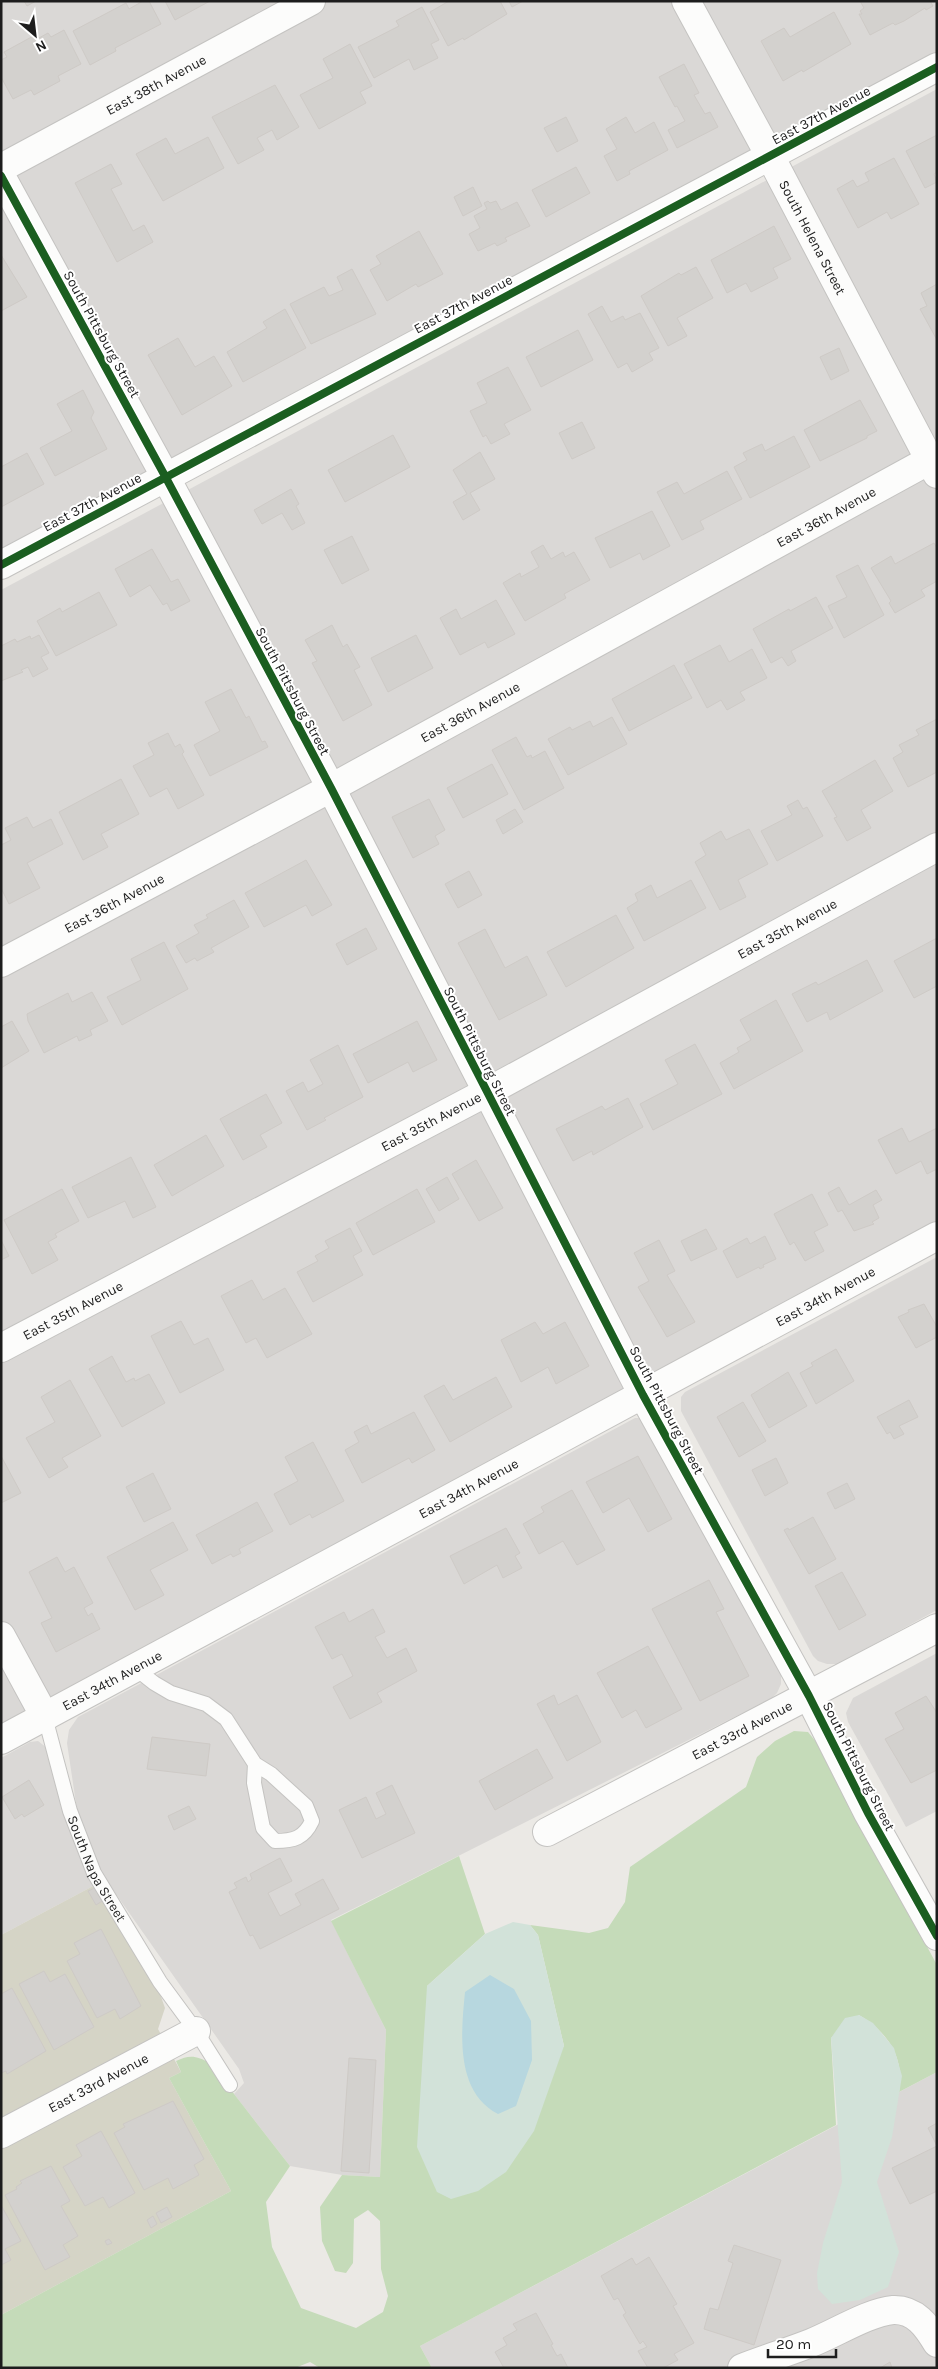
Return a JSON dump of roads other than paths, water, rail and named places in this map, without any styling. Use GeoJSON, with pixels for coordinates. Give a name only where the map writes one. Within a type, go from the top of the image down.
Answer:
{"type":"FeatureCollection","features":[{"type":"Feature","properties":{"kind":"street","name":"East 38th Avenue"},"geometry":{"type":"LineString","coordinates":[[1,168],[311,1]]}},
{"type":"Feature","properties":{"kind":"street","name":"South Helena Street"},"geometry":{"type":"LineString","coordinates":[[688,2],[934,463]]}},
{"type":"Feature","properties":{"kind":"street","name":"East 37th Avenue"},"geometry":{"type":"LineString","coordinates":[[1,565],[165,476],[937,68]]}},
{"type":"Feature","properties":{"kind":"street","name":"South Pittsburg Street"},"geometry":{"type":"LineString","coordinates":[[1,177],[165,476],[331,788],[643,1394],[808,1696],[868,1813],[937,1936]]}},
{"type":"Feature","properties":{"kind":"street","name":"East 36th Avenue"},"geometry":{"type":"LineString","coordinates":[[1,963],[331,788],[934,463]]}},
{"type":"Feature","properties":{"kind":"street","name":"East 35th Avenue"},"geometry":{"type":"LineString","coordinates":[[1,1348],[487,1092],[937,848]]}},
{"type":"Feature","properties":{"kind":"street","name":"East 34th Avenue"},"geometry":{"type":"LineString","coordinates":[[1,1740],[937,1236]]}},
{"type":"Feature","properties":{"kind":"street","name":"East 33rd Avenue"},"geometry":{"type":"LineString","coordinates":[[547,1832],[937,1628]]}},
{"type":"Feature","properties":{"kind":"street","name":"South Napa Street"},"geometry":{"type":"LineString","coordinates":[[1,1636],[45,1716]]}},
{"type":"Feature","properties":{"kind":"street","name":"East 33rd Avenue"},"geometry":{"type":"LineString","coordinates":[[1,2134],[196,2031]]}},
{"type":"Feature","properties":{"kind":"street"},"geometry":{"type":"LineString","coordinates":[[742,2368],[812,2343],[864,2319],[893,2310],[914,2314],[937,2342]]}},
{"type":"Feature","properties":{"kind":"lane"},"geometry":{"type":"LineString","coordinates":[[135,1668],[162,1688],[206,1704],[226,1719],[255,1764],[272,1774],[306,1806],[312,1821],[307,1833],[289,1841],[275,1841],[263,1828],[254,1783],[255,1764]]}},
{"type":"Feature","properties":{"kind":"lane","name":"South Napa Street"},"geometry":{"type":"LineString","coordinates":[[45,1716],[70,1811],[94,1872],[160,1982],[196,2031],[230,2084]]}},
{"type":"Feature","properties":{"kind":"water"},"geometry":{"type":"Polygon","coordinates":[[[490,1975],[514,1989],[531,2021],[532,2060],[516,2106],[498,2114],[484,2104],[474,2091],[468,2077],[462,2043],[465,1992],[490,1975]]]}}]}
